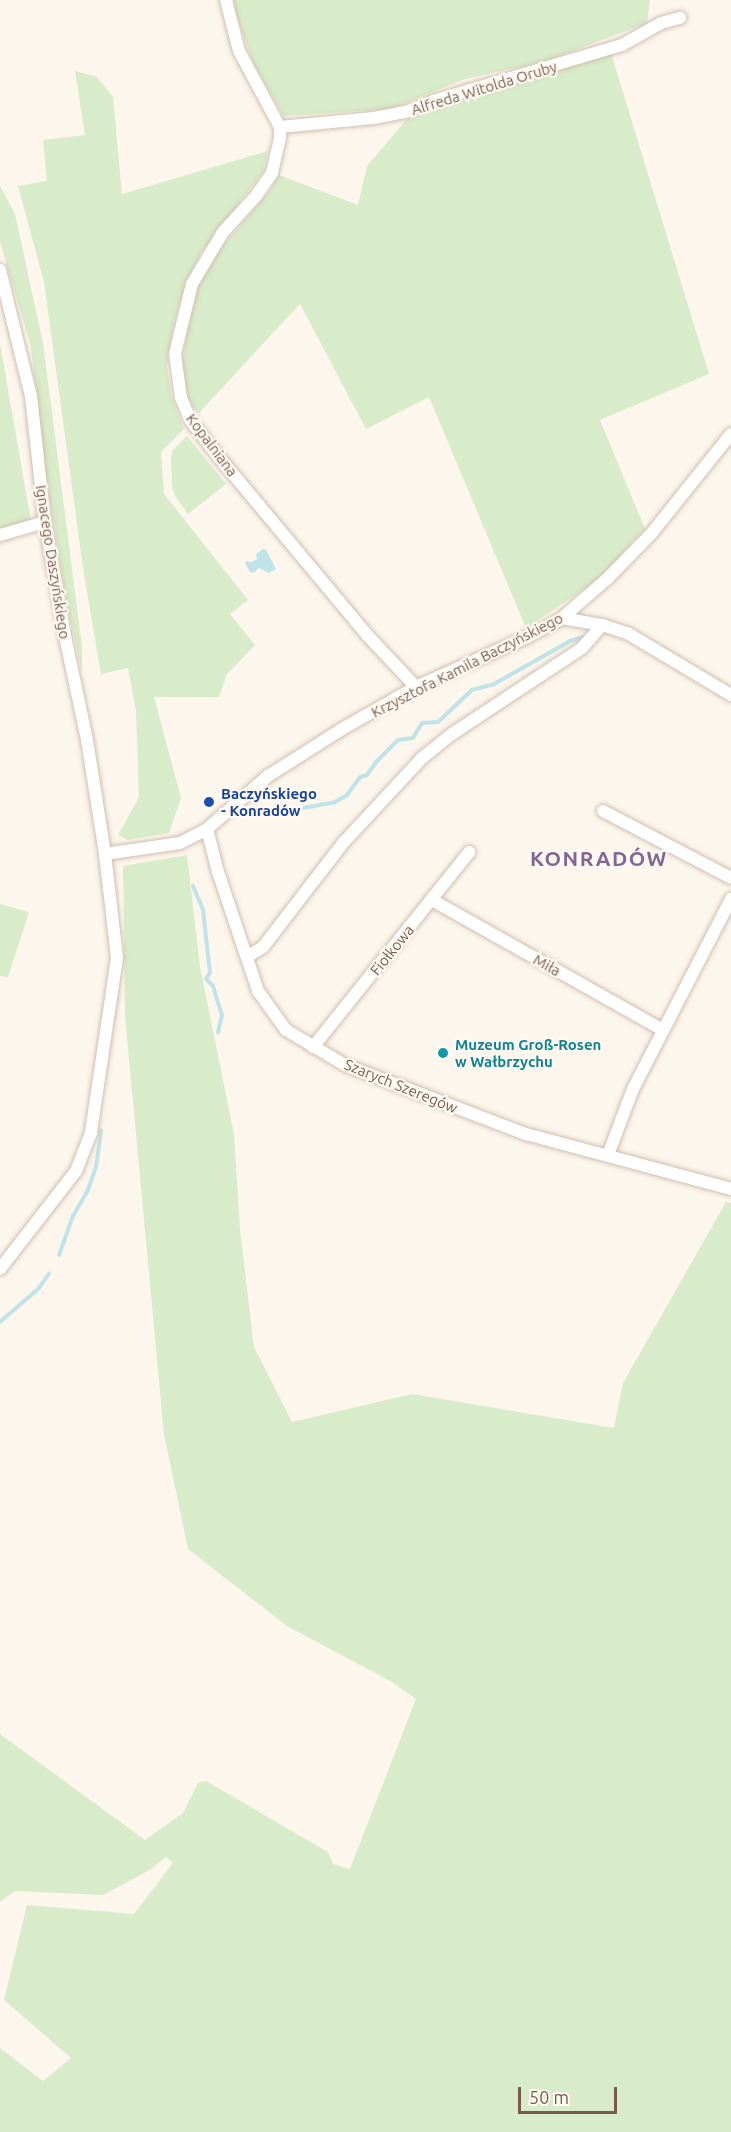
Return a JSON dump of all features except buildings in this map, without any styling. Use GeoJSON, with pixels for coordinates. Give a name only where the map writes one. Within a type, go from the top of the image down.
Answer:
{"type":"FeatureCollection","features":[{"type":"Feature","properties":{"kind":"street"},"geometry":{"type":"LineString","coordinates":[[225,0],[243,60],[280,127]]}},
{"type":"Feature","properties":{"kind":"street","name":"Alfreda Witolda Oruby"},"geometry":{"type":"LineString","coordinates":[[280,127],[374,118],[405,112],[433,101],[622,45],[661,23],[680,18]]}},
{"type":"Feature","properties":{"kind":"street","name":"Kopalniana"},"geometry":{"type":"LineString","coordinates":[[280,127],[272,172],[256,196],[222,232],[192,284],[175,354],[177,382],[187,414],[218,456],[368,636],[416,687]]}},
{"type":"Feature","properties":{"kind":"street","name":"Ignacego Daszyńskiego"},"geometry":{"type":"LineString","coordinates":[[0,270],[31,396],[45,522],[66,641],[87,740],[105,854]]}},
{"type":"Feature","properties":{"kind":"street","name":"Krzysztofa Kamila Baczyńskiego"},"geometry":{"type":"LineString","coordinates":[[105,854],[180,843],[207,829],[268,776],[416,687],[527,637],[562,618],[609,578],[651,534],[731,434]]}},
{"type":"Feature","properties":{"kind":"street"},"geometry":{"type":"LineString","coordinates":[[0,535],[45,522]]}},
{"type":"Feature","properties":{"kind":"street"},"geometry":{"type":"LineString","coordinates":[[562,618],[629,634],[731,695]]}},
{"type":"Feature","properties":{"kind":"street"},"geometry":{"type":"LineString","coordinates":[[247,957],[263,947],[344,842],[422,758],[452,734],[582,648],[602,626]]}},
{"type":"Feature","properties":{"kind":"street"},"geometry":{"type":"LineString","coordinates":[[603,811],[731,878]]}},
{"type":"Feature","properties":{"kind":"street","name":"Szarych Szeregów"},"geometry":{"type":"LineString","coordinates":[[207,829],[218,872],[258,991],[272,1014],[286,1030],[345,1065],[518,1131],[731,1189]]}},
{"type":"Feature","properties":{"kind":"street","name":"Fiołkowa"},"geometry":{"type":"LineString","coordinates":[[313,1047],[469,852]]}},
{"type":"Feature","properties":{"kind":"street"},"geometry":{"type":"LineString","coordinates":[[0,1269],[76,1171],[91,1133],[117,958],[105,854]]}},
{"type":"Feature","properties":{"kind":"street"},"geometry":{"type":"LineString","coordinates":[[608,1155],[633,1089],[731,899]]}},
{"type":"Feature","properties":{"kind":"street","name":"Miła"},"geometry":{"type":"LineString","coordinates":[[432,900],[663,1030]]}},
{"type":"Feature","properties":{"kind":"green space"},"geometry":{"type":"Polygon","coordinates":[[[231,0],[650,0],[647,23],[546,61],[465,79],[390,109],[284,116],[253,63],[231,0]]]}},
{"type":"Feature","properties":{"kind":"green space"},"geometry":{"type":"Polygon","coordinates":[[[611,53],[709,374],[600,420],[645,529],[595,582],[526,628],[429,397],[366,429],[300,304],[198,414],[189,399],[181,372],[187,330],[198,286],[219,250],[269,192],[279,175],[358,205],[367,166],[406,120],[611,53]]]}},
{"type":"Feature","properties":{"kind":"green space"},"geometry":{"type":"Polygon","coordinates":[[[75,71],[97,77],[113,97],[122,194],[268,151],[263,172],[202,251],[185,285],[174,323],[167,366],[172,398],[184,429],[161,452],[164,494],[248,600],[230,614],[255,645],[227,674],[219,697],[154,697],[181,798],[169,833],[128,840],[118,835],[139,797],[136,711],[128,668],[101,674],[84,575],[44,282],[18,186],[47,181],[43,140],[85,135],[75,71]]]}},
{"type":"Feature","properties":{"kind":"green space"},"geometry":{"type":"Polygon","coordinates":[[[0,186],[15,214],[43,343],[82,647],[82,672],[67,603],[45,471],[31,347],[0,242],[0,186]]]}},
{"type":"Feature","properties":{"kind":"green space"},"geometry":{"type":"Polygon","coordinates":[[[0,344],[31,521],[0,530],[0,344]]]}},
{"type":"Feature","properties":{"kind":"green space"},"geometry":{"type":"Polygon","coordinates":[[[187,436],[226,484],[188,514],[175,496],[172,487],[171,456],[173,450],[187,436]]]}},
{"type":"Feature","properties":{"kind":"green space"},"geometry":{"type":"Polygon","coordinates":[[[187,855],[200,967],[234,1134],[240,1230],[254,1347],[292,1422],[412,1394],[614,1428],[623,1383],[726,1202],[731,1203],[731,2132],[0,2132],[0,2048],[43,2081],[71,2058],[4,2000],[27,1905],[134,1914],[173,1863],[166,1857],[150,1870],[103,1895],[15,1891],[0,1902],[0,1734],[145,1840],[183,1813],[198,1783],[206,1781],[328,1852],[333,1864],[350,1869],[416,1699],[392,1682],[287,1626],[188,1549],[164,1434],[125,1016],[123,866],[187,855]]]}},
{"type":"Feature","properties":{"kind":"green space"},"geometry":{"type":"Polygon","coordinates":[[[0,904],[29,912],[8,977],[0,976],[0,904]]]}},
{"type":"Feature","properties":{"kind":"water"},"geometry":{"type":"Polygon","coordinates":[[[263,549],[266,550],[276,569],[269,573],[259,568],[253,573],[250,572],[246,561],[251,562],[257,559],[256,554],[263,549]]]}},
{"type":"Feature","properties":{"kind":"waterway"},"geometry":{"type":"LineString","coordinates":[[297,809],[335,802],[347,795],[360,777],[367,775],[376,762],[398,740],[413,738],[422,723],[438,722],[472,690],[494,684],[570,641],[583,637]]}},
{"type":"Feature","properties":{"kind":"waterway"},"geometry":{"type":"LineString","coordinates":[[193,886],[203,910],[210,973],[206,979],[213,986],[222,1015],[218,1033]]}},
{"type":"Feature","properties":{"kind":"waterway"},"geometry":{"type":"LineString","coordinates":[[59,1255],[73,1216],[88,1190],[96,1167],[101,1130]]}},
{"type":"Feature","properties":{"kind":"waterway"},"geometry":{"type":"LineString","coordinates":[[0,1322],[38,1289],[49,1274]]}},
{"type":"Feature","properties":{"kind":"place","name":"Baczyńskiego - Konradów"},"geometry":{"type":"Point","coordinates":[209,802]}},
{"type":"Feature","properties":{"kind":"place","name":"Muzeum Groß-Rosen w Wałbrzychu"},"geometry":{"type":"Point","coordinates":[443,1053]}},
{"type":"Feature","properties":{"kind":"district","name":"KONRADÓW"},"geometry":{"type":"Point","coordinates":[599,858]}}]}
